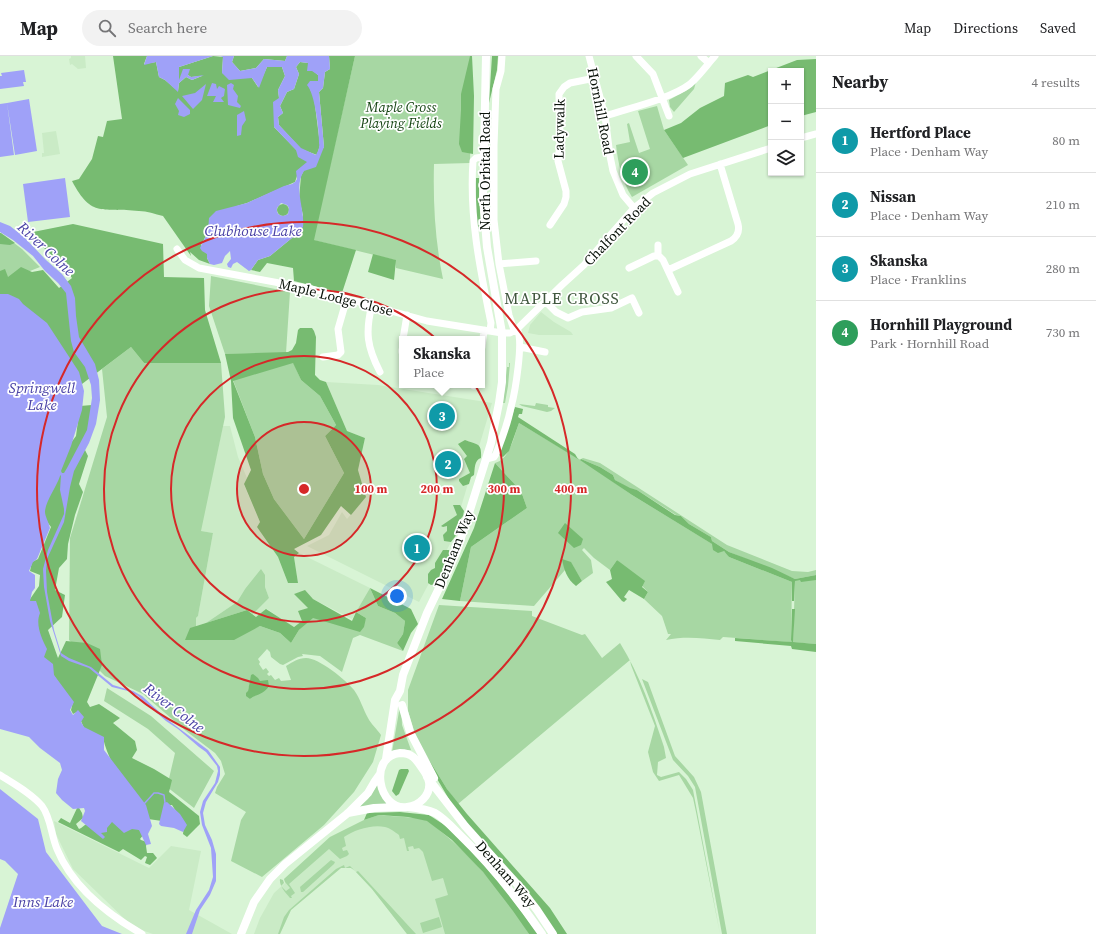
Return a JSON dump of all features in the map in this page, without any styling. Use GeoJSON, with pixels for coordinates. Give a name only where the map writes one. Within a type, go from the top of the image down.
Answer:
{"type":"FeatureCollection","features":[{"type":"Feature","properties":{"kind":"main road","name":"North Orbital Road"},"geometry":{"type":"LineString","coordinates":[[486,56],[483,198],[487,247],[502,333]]}},
{"type":"Feature","properties":{"kind":"main road","name":"Denham Way"},"geometry":{"type":"LineString","coordinates":[[386,760],[395,700],[400,691],[404,675],[427,613],[456,552],[493,435],[502,382],[502,333]]}},
{"type":"Feature","properties":{"kind":"main road","name":"Denham Way"},"geometry":{"type":"LineString","coordinates":[[400,691],[405,726],[416,760]]}},
{"type":"Feature","properties":{"kind":"main road"},"geometry":{"type":"LineString","coordinates":[[402,705],[410,732],[416,745],[450,807]]}},
{"type":"Feature","properties":{"kind":"main road"},"geometry":{"type":"LineString","coordinates":[[241,934],[254,902],[270,879],[285,864],[348,813],[368,793],[380,774],[386,760],[393,755],[400,753],[410,754],[428,777],[429,787],[426,795],[415,806],[374,808],[348,813]]}},
{"type":"Feature","properties":{"kind":"main road"},"geometry":{"type":"LineString","coordinates":[[380,774],[382,788],[386,796],[398,807]]}},
{"type":"Feature","properties":{"kind":"main road","name":"Denham Way"},"geometry":{"type":"LineString","coordinates":[[428,777],[465,826],[517,884],[553,934]]}},
{"type":"Feature","properties":{"kind":"main road","name":"Denham Way"},"geometry":{"type":"LineString","coordinates":[[408,807],[434,812],[451,826],[502,881],[542,934]]}},
{"type":"Feature","properties":{"kind":"street"},"geometry":{"type":"LineString","coordinates":[[486,459],[494,457],[496,454],[507,424],[512,406],[520,347],[520,336],[509,315],[499,264],[494,220],[496,89],[501,71],[502,56]]}},
{"type":"Feature","properties":{"kind":"street","name":"Hornhill Road"},"geometry":{"type":"LineString","coordinates":[[589,56],[605,116],[613,171],[623,195],[634,208]]}},
{"type":"Feature","properties":{"kind":"street"},"geometry":{"type":"LineString","coordinates":[[636,56],[653,74],[669,116]]}},
{"type":"Feature","properties":{"kind":"street"},"geometry":{"type":"LineString","coordinates":[[701,56],[709,63]]}},
{"type":"Feature","properties":{"kind":"street"},"geometry":{"type":"LineString","coordinates":[[605,116],[662,97],[688,85],[715,56]]}},
{"type":"Feature","properties":{"kind":"street","name":"Ladywalk"},"geometry":{"type":"LineString","coordinates":[[550,224],[564,204],[566,197],[566,191],[558,161],[560,143],[559,94],[564,87],[570,83],[595,78]]}},
{"type":"Feature","properties":{"kind":"street"},"geometry":{"type":"LineString","coordinates":[[804,137],[816,134]]}},
{"type":"Feature","properties":{"kind":"street"},"geometry":{"type":"LineString","coordinates":[[484,146],[494,146]]}},
{"type":"Feature","properties":{"kind":"street","name":"Chalfont Road"},"geometry":{"type":"LineString","coordinates":[[502,333],[516,330],[592,257],[634,208],[644,200],[663,187],[690,174],[768,149]]}},
{"type":"Feature","properties":{"kind":"street"},"geometry":{"type":"LineString","coordinates":[[484,157],[476,158],[473,161],[472,196],[475,234],[491,323],[485,337]]}},
{"type":"Feature","properties":{"kind":"street"},"geometry":{"type":"LineString","coordinates":[[668,270],[731,241],[737,236],[739,230],[738,224],[720,164]]}},
{"type":"Feature","properties":{"kind":"street"},"geometry":{"type":"LineString","coordinates":[[658,245],[658,255],[663,260],[678,292]]}},
{"type":"Feature","properties":{"kind":"street","name":"Maple Lodge Close"},"geometry":{"type":"LineString","coordinates":[[177,249],[185,260],[199,268],[291,284],[427,320],[502,333]]}},
{"type":"Feature","properties":{"kind":"street"},"geometry":{"type":"LineString","coordinates":[[632,264],[658,255]]}},
{"type":"Feature","properties":{"kind":"street"},"geometry":{"type":"LineString","coordinates":[[499,264],[536,262]]}},
{"type":"Feature","properties":{"kind":"street"},"geometry":{"type":"LineString","coordinates":[[323,357],[338,355],[341,352],[338,329],[347,298]]}},
{"type":"Feature","properties":{"kind":"street"},"geometry":{"type":"LineString","coordinates":[[545,302],[556,312],[568,318],[582,312],[611,308],[632,298],[639,313]]}},
{"type":"Feature","properties":{"kind":"street"},"geometry":{"type":"LineString","coordinates":[[372,305],[367,328],[367,339],[372,358],[380,372]]}},
{"type":"Feature","properties":{"kind":"street"},"geometry":{"type":"LineString","coordinates":[[404,336],[407,315]]}},
{"type":"Feature","properties":{"kind":"street"},"geometry":{"type":"LineString","coordinates":[[520,347],[544,352]]}},
{"type":"Feature","properties":{"kind":"street"},"geometry":{"type":"LineString","coordinates":[[0,775],[32,797],[44,809],[56,847],[65,866],[75,880],[114,916],[142,934]]}},
{"type":"Feature","properties":{"kind":"shaded area"},"geometry":{"type":"Polygon","coordinates":[[[71,56],[85,56],[86,68],[78,69],[72,64],[70,65],[69,59],[71,56]]]}},
{"type":"Feature","properties":{"kind":"shaded area"},"geometry":{"type":"Polygon","coordinates":[[[56,131],[60,154],[42,157],[42,153],[44,153],[42,133],[56,131]]]}},
{"type":"Feature","properties":{"kind":"shaded area"},"geometry":{"type":"Polygon","coordinates":[[[541,312],[571,332],[573,335],[539,335],[528,333],[530,325],[541,312]]]}},
{"type":"Feature","properties":{"kind":"shaded area"},"geometry":{"type":"Polygon","coordinates":[[[326,382],[378,385],[492,403],[450,544],[419,602],[307,546],[329,535],[342,512],[347,519],[366,497],[358,470],[365,438],[347,431],[326,382]]]}},
{"type":"Feature","properties":{"kind":"shaded area"},"geometry":{"type":"Polygon","coordinates":[[[223,426],[230,426],[238,457],[247,478],[244,485],[260,522],[257,527],[278,557],[288,583],[298,583],[294,557],[299,553],[370,588],[352,619],[313,599],[305,591],[294,594],[308,608],[302,622],[293,627],[267,609],[256,617],[253,614],[269,598],[265,587],[265,575],[245,589],[237,602],[206,623],[196,626],[196,618],[198,616],[213,533],[200,531],[223,426]]]}},
{"type":"Feature","properties":{"kind":"shaded area"},"geometry":{"type":"Polygon","coordinates":[[[379,815],[529,934],[407,934],[372,889],[356,872],[351,868],[341,868],[291,910],[280,934],[254,934],[260,918],[274,893],[285,883],[284,879],[330,837],[364,820],[379,815]]]}},
{"type":"Feature","properties":{"kind":"shaded area"},"geometry":{"type":"Polygon","coordinates":[[[54,821],[149,868],[171,846],[201,851],[189,910],[232,934],[153,934],[133,927],[73,869],[56,834],[54,821]]]}},
{"type":"Feature","properties":{"kind":"green space"},"geometry":{"type":"Polygon","coordinates":[[[113,56],[147,56],[144,64],[156,62],[159,77],[178,91],[179,83],[186,77],[192,80],[202,76],[191,77],[188,75],[179,81],[179,67],[213,56],[223,57],[222,73],[252,78],[258,87],[267,67],[282,67],[285,76],[278,90],[279,98],[274,127],[308,162],[297,176],[295,182],[237,206],[209,223],[208,232],[201,245],[208,255],[207,258],[210,264],[199,260],[190,252],[191,256],[163,216],[127,210],[107,210],[92,206],[79,193],[72,181],[79,179],[92,159],[98,136],[103,137],[107,121],[122,119],[113,56]]]}},
{"type":"Feature","properties":{"kind":"green space"},"geometry":{"type":"Polygon","coordinates":[[[234,56],[287,56],[285,61],[264,59],[256,68],[240,71],[232,62],[234,56]]]}},
{"type":"Feature","properties":{"kind":"green space"},"geometry":{"type":"Polygon","coordinates":[[[329,56],[355,56],[314,240],[356,250],[342,293],[294,281],[293,268],[267,263],[260,272],[251,270],[258,260],[270,256],[298,233],[303,215],[299,199],[301,176],[304,170],[324,147],[319,92],[323,88],[325,72],[330,69],[329,56]]]}},
{"type":"Feature","properties":{"kind":"green space","name":"Maple Cross Playing Fields"},"geometry":{"type":"Polygon","coordinates":[[[355,56],[472,56],[470,163],[434,164],[435,222],[443,279],[396,268],[395,260],[313,240],[355,56]]]}},
{"type":"Feature","properties":{"kind":"green space"},"geometry":{"type":"Polygon","coordinates":[[[470,56],[472,56],[474,96],[473,154],[462,152],[459,144],[461,94],[470,56]]]}},
{"type":"Feature","properties":{"kind":"green space"},"geometry":{"type":"Polygon","coordinates":[[[492,56],[498,56],[497,70],[489,103],[492,56]]]}},
{"type":"Feature","properties":{"kind":"green space"},"geometry":{"type":"Polygon","coordinates":[[[816,59],[816,112],[804,115],[804,68],[776,68],[797,60],[816,59]]]}},
{"type":"Feature","properties":{"kind":"green space"},"geometry":{"type":"Polygon","coordinates":[[[300,62],[308,63],[312,70],[318,75],[318,81],[310,89],[314,97],[320,145],[317,155],[301,149],[279,125],[278,117],[283,113],[280,106],[287,92],[294,89],[299,74],[296,67],[300,62]]]}},
{"type":"Feature","properties":{"kind":"green space"},"geometry":{"type":"Polygon","coordinates":[[[768,71],[768,126],[683,158],[664,130],[681,123],[700,108],[724,96],[725,83],[748,75],[753,77],[768,71]]]}},
{"type":"Feature","properties":{"kind":"green space"},"geometry":{"type":"Polygon","coordinates":[[[696,82],[694,89],[674,112],[670,107],[669,100],[689,89],[696,82]]]}},
{"type":"Feature","properties":{"kind":"green space"},"geometry":{"type":"Polygon","coordinates":[[[657,106],[664,130],[688,165],[632,197],[621,172],[616,145],[630,142],[627,124],[629,123],[639,153],[650,149],[638,111],[657,106]]]}},
{"type":"Feature","properties":{"kind":"green space"},"geometry":{"type":"Polygon","coordinates":[[[476,178],[479,178],[481,228],[477,230],[475,207],[476,178]]]}},
{"type":"Feature","properties":{"kind":"green space"},"geometry":{"type":"Polygon","coordinates":[[[285,204],[288,205],[288,215],[281,216],[278,215],[277,208],[278,205],[285,204]]]}},
{"type":"Feature","properties":{"kind":"green space"},"geometry":{"type":"Polygon","coordinates":[[[73,224],[163,244],[164,277],[204,278],[205,310],[221,363],[144,363],[131,347],[78,387],[0,298],[0,271],[5,269],[8,277],[21,267],[32,272],[43,270],[59,288],[72,278],[60,263],[28,233],[73,224]]]}},
{"type":"Feature","properties":{"kind":"green space"},"geometry":{"type":"Polygon","coordinates":[[[0,233],[15,243],[10,245],[0,244],[0,233]]]}},
{"type":"Feature","properties":{"kind":"green space"},"geometry":{"type":"Polygon","coordinates":[[[0,242],[14,243],[40,267],[0,283],[0,242]]]}},
{"type":"Feature","properties":{"kind":"green space"},"geometry":{"type":"Polygon","coordinates":[[[373,254],[396,260],[394,280],[368,272],[373,254]]]}},
{"type":"Feature","properties":{"kind":"green space"},"geometry":{"type":"Polygon","coordinates":[[[211,276],[290,292],[286,353],[225,354],[209,306],[211,276]]]}},
{"type":"Feature","properties":{"kind":"green space"},"geometry":{"type":"Polygon","coordinates":[[[300,328],[312,328],[314,331],[316,337],[315,375],[320,380],[326,382],[347,431],[365,438],[358,470],[366,497],[351,515],[341,506],[321,535],[294,549],[299,553],[294,557],[298,583],[288,583],[278,557],[257,527],[260,522],[244,484],[251,470],[233,418],[231,381],[225,354],[288,352],[292,350],[296,343],[298,330],[300,328]],[[293,363],[233,381],[255,437],[263,474],[274,499],[304,539],[344,473],[325,436],[336,425],[320,396],[301,380],[293,363]]]}},
{"type":"Feature","properties":{"kind":"green space"},"geometry":{"type":"Polygon","coordinates":[[[131,347],[144,363],[221,363],[225,417],[201,531],[213,533],[198,616],[196,618],[196,626],[250,630],[260,626],[280,633],[291,643],[299,630],[313,617],[360,631],[366,618],[356,612],[370,588],[378,606],[395,613],[405,621],[403,634],[397,643],[403,651],[360,635],[353,638],[342,672],[320,656],[302,654],[303,656],[283,665],[271,657],[270,652],[267,649],[258,659],[263,670],[266,668],[269,672],[267,674],[269,676],[271,675],[275,680],[279,678],[281,681],[291,680],[286,666],[298,659],[311,659],[325,665],[339,675],[354,690],[369,720],[381,735],[373,762],[354,792],[324,825],[262,877],[231,861],[241,820],[246,812],[215,793],[225,774],[221,761],[215,753],[186,731],[143,694],[105,676],[69,640],[70,538],[107,417],[102,369],[131,347]],[[251,678],[248,691],[250,699],[256,695],[251,678]]]}},
{"type":"Feature","properties":{"kind":"green space"},"geometry":{"type":"Polygon","coordinates":[[[293,362],[301,380],[320,396],[336,425],[325,436],[344,473],[304,539],[274,499],[263,474],[255,437],[233,380],[293,362]]]}},
{"type":"Feature","properties":{"kind":"green space"},"geometry":{"type":"Polygon","coordinates":[[[510,363],[508,386],[505,403],[503,403],[507,367],[509,367],[510,363]]]}},
{"type":"Feature","properties":{"kind":"green space"},"geometry":{"type":"Polygon","coordinates":[[[536,403],[555,408],[547,412],[519,404],[535,406],[536,403]]]}},
{"type":"Feature","properties":{"kind":"green space"},"geometry":{"type":"Polygon","coordinates":[[[92,405],[90,427],[82,444],[88,456],[79,484],[83,492],[75,515],[68,544],[67,559],[59,568],[55,590],[65,595],[62,617],[48,630],[58,658],[66,641],[87,643],[100,649],[102,665],[87,702],[90,707],[99,704],[120,718],[113,723],[135,741],[137,750],[132,758],[172,780],[169,792],[199,816],[200,824],[187,837],[183,834],[184,824],[172,805],[165,805],[162,821],[148,819],[116,770],[106,749],[103,738],[84,728],[77,712],[73,714],[71,710],[73,702],[66,694],[42,657],[40,639],[28,602],[39,586],[40,575],[30,571],[32,562],[38,559],[51,527],[42,515],[59,459],[76,436],[80,406],[92,405]]]}},
{"type":"Feature","properties":{"kind":"green space"},"geometry":{"type":"Polygon","coordinates":[[[515,407],[523,409],[522,414],[519,414],[518,417],[575,454],[578,459],[519,423],[509,451],[503,457],[499,455],[515,407]]]}},
{"type":"Feature","properties":{"kind":"green space"},"geometry":{"type":"Polygon","coordinates":[[[519,423],[589,465],[632,495],[727,553],[729,557],[792,582],[791,640],[793,641],[795,580],[816,580],[816,644],[723,637],[720,640],[686,638],[666,640],[671,634],[668,634],[662,616],[644,599],[648,592],[617,560],[610,570],[584,548],[582,550],[591,560],[593,573],[582,581],[571,563],[534,606],[460,601],[471,547],[527,508],[521,491],[495,463],[500,461],[508,452],[519,423]]]}},
{"type":"Feature","properties":{"kind":"green space"},"geometry":{"type":"Polygon","coordinates":[[[465,440],[480,447],[481,458],[476,463],[474,475],[471,477],[469,484],[463,486],[459,479],[470,473],[464,459],[467,456],[458,444],[465,440]]]}},
{"type":"Feature","properties":{"kind":"green space"},"geometry":{"type":"Polygon","coordinates":[[[583,458],[600,463],[727,545],[792,571],[808,572],[816,570],[816,575],[795,579],[729,552],[712,541],[711,537],[689,524],[681,516],[676,515],[637,490],[630,489],[615,480],[613,475],[600,467],[581,459],[583,458]]]}},
{"type":"Feature","properties":{"kind":"green space"},"geometry":{"type":"Polygon","coordinates":[[[581,459],[600,467],[613,475],[615,480],[637,490],[675,515],[681,516],[689,524],[711,537],[712,541],[729,552],[772,568],[795,579],[816,575],[816,580],[801,582],[800,580],[795,581],[794,601],[792,601],[792,582],[729,557],[724,551],[718,553],[713,550],[712,544],[632,495],[580,460],[581,459]]]}},
{"type":"Feature","properties":{"kind":"green space"},"geometry":{"type":"Polygon","coordinates":[[[495,463],[521,491],[527,508],[471,547],[460,601],[442,599],[474,528],[495,463]]]}},
{"type":"Feature","properties":{"kind":"green space"},"geometry":{"type":"Polygon","coordinates":[[[453,505],[460,505],[464,511],[463,516],[458,522],[458,533],[451,542],[444,541],[443,535],[447,531],[447,526],[441,526],[457,515],[453,505]]]}},
{"type":"Feature","properties":{"kind":"green space"},"geometry":{"type":"Polygon","coordinates":[[[565,523],[583,539],[581,545],[574,548],[558,533],[565,523]]]}},
{"type":"Feature","properties":{"kind":"green space"},"geometry":{"type":"Polygon","coordinates":[[[443,550],[449,550],[451,554],[435,584],[431,585],[428,583],[428,574],[435,568],[435,563],[443,550]]]}},
{"type":"Feature","properties":{"kind":"green space"},"geometry":{"type":"Polygon","coordinates":[[[562,559],[571,562],[582,581],[576,586],[566,574],[562,559]]]}},
{"type":"Feature","properties":{"kind":"green space"},"geometry":{"type":"Polygon","coordinates":[[[617,560],[645,581],[642,587],[648,592],[644,599],[629,590],[624,597],[627,599],[624,602],[606,582],[612,579],[610,570],[617,560]]]}},
{"type":"Feature","properties":{"kind":"green space"},"geometry":{"type":"Polygon","coordinates":[[[261,569],[265,575],[265,587],[269,598],[253,614],[247,610],[206,623],[237,602],[261,569]]]}},
{"type":"Feature","properties":{"kind":"green space"},"geometry":{"type":"Polygon","coordinates":[[[370,588],[411,609],[418,624],[411,633],[403,651],[397,643],[403,634],[405,621],[395,613],[378,606],[370,588]]]}},
{"type":"Feature","properties":{"kind":"green space"},"geometry":{"type":"Polygon","coordinates":[[[305,590],[313,599],[352,621],[356,612],[366,618],[364,627],[360,632],[313,618],[299,630],[291,643],[280,633],[260,626],[234,640],[185,640],[190,628],[247,610],[256,617],[266,609],[294,627],[302,621],[298,611],[308,608],[294,594],[305,590]]]}},
{"type":"Feature","properties":{"kind":"green space"},"geometry":{"type":"Polygon","coordinates":[[[439,605],[532,611],[532,616],[582,635],[585,634],[602,658],[620,643],[630,660],[458,804],[417,740],[408,711],[408,690],[439,605]]]}},
{"type":"Feature","properties":{"kind":"green space"},"geometry":{"type":"Polygon","coordinates":[[[792,609],[795,609],[793,642],[816,644],[816,652],[792,649],[791,646],[735,641],[735,638],[792,642],[792,609]]]}},
{"type":"Feature","properties":{"kind":"green space"},"geometry":{"type":"Polygon","coordinates":[[[630,661],[640,680],[664,747],[666,758],[658,762],[657,775],[661,777],[679,772],[686,779],[693,790],[720,934],[693,798],[679,775],[659,781],[653,772],[648,752],[655,726],[630,661]]]}},
{"type":"Feature","properties":{"kind":"green space"},"geometry":{"type":"Polygon","coordinates":[[[253,674],[260,681],[268,680],[269,686],[263,692],[250,699],[246,696],[246,693],[248,691],[251,675],[253,674]]]}},
{"type":"Feature","properties":{"kind":"green space"},"geometry":{"type":"Polygon","coordinates":[[[642,679],[648,682],[675,756],[694,777],[701,792],[727,934],[722,934],[695,787],[688,776],[673,760],[642,679]]]}},
{"type":"Feature","properties":{"kind":"green space"},"geometry":{"type":"Polygon","coordinates":[[[107,688],[151,716],[214,771],[194,808],[167,787],[175,753],[148,729],[104,701],[107,688]]]}},
{"type":"Feature","properties":{"kind":"green space"},"geometry":{"type":"Polygon","coordinates":[[[401,700],[402,725],[411,750],[392,752],[401,700]]]}},
{"type":"Feature","properties":{"kind":"green space"},"geometry":{"type":"Polygon","coordinates":[[[417,740],[447,789],[467,814],[550,908],[567,934],[557,934],[453,806],[426,760],[417,740]]]}},
{"type":"Feature","properties":{"kind":"green space"},"geometry":{"type":"Polygon","coordinates":[[[408,769],[409,771],[399,794],[396,796],[392,791],[399,770],[408,769]]]}},
{"type":"Feature","properties":{"kind":"green space"},"geometry":{"type":"Polygon","coordinates":[[[378,784],[388,804],[359,807],[368,799],[378,784]]]}},
{"type":"Feature","properties":{"kind":"green space"},"geometry":{"type":"Polygon","coordinates":[[[78,806],[83,818],[76,824],[79,829],[87,824],[101,821],[117,822],[132,826],[144,834],[140,839],[147,842],[147,853],[153,853],[157,858],[150,865],[145,863],[147,857],[145,856],[141,860],[123,849],[119,852],[58,822],[61,818],[70,823],[78,806]]]}},
{"type":"Feature","properties":{"kind":"green space"},"geometry":{"type":"Polygon","coordinates":[[[400,812],[429,815],[446,826],[470,849],[503,887],[538,934],[529,934],[483,872],[452,840],[427,821],[408,817],[379,815],[364,820],[367,813],[400,812]]]}},
{"type":"Feature","properties":{"kind":"green space"},"geometry":{"type":"Polygon","coordinates":[[[379,815],[423,819],[430,822],[468,855],[512,908],[529,934],[445,934],[435,899],[448,895],[443,878],[432,881],[423,852],[419,848],[414,849],[413,846],[408,847],[409,851],[407,851],[404,838],[400,839],[399,835],[391,829],[380,826],[363,828],[344,837],[346,846],[342,848],[343,851],[347,850],[349,854],[347,856],[340,859],[329,849],[289,884],[295,893],[291,896],[292,898],[290,898],[281,886],[286,891],[290,888],[284,879],[330,837],[364,820],[379,815]]]}},
{"type":"Feature","properties":{"kind":"green space"},"geometry":{"type":"Polygon","coordinates":[[[331,860],[335,862],[334,864],[303,892],[301,892],[300,887],[331,860]]]}},
{"type":"Feature","properties":{"kind":"green space"},"geometry":{"type":"Polygon","coordinates":[[[344,865],[345,868],[341,868],[291,910],[280,934],[278,934],[284,917],[289,910],[336,869],[344,865]]]}},
{"type":"Feature","properties":{"kind":"green space"},"geometry":{"type":"Polygon","coordinates":[[[358,871],[416,934],[407,934],[372,889],[356,872],[358,871]]]}},
{"type":"Feature","properties":{"kind":"green space"},"geometry":{"type":"Polygon","coordinates":[[[280,879],[283,880],[284,883],[281,886],[280,879]]]}},
{"type":"Feature","properties":{"kind":"green space"},"geometry":{"type":"Polygon","coordinates":[[[439,917],[442,927],[423,933],[420,923],[439,917]]]}},
{"type":"Feature","properties":{"kind":"water"},"geometry":{"type":"Polygon","coordinates":[[[147,56],[213,56],[179,67],[179,80],[183,69],[190,69],[188,75],[191,77],[204,75],[192,80],[186,77],[179,83],[178,92],[165,80],[159,77],[156,62],[144,65],[147,56]]]}},
{"type":"Feature","properties":{"kind":"water","name":"Clubhouse Lake"},"geometry":{"type":"Polygon","coordinates":[[[220,56],[234,56],[232,62],[240,71],[256,68],[264,59],[285,61],[287,56],[329,56],[330,69],[325,72],[323,88],[319,92],[324,147],[316,167],[304,171],[299,184],[303,227],[298,233],[270,256],[258,260],[249,271],[237,262],[233,264],[231,268],[228,267],[227,264],[231,259],[230,251],[225,256],[222,263],[214,265],[210,264],[207,254],[200,248],[208,232],[209,218],[216,211],[247,203],[284,186],[292,184],[297,179],[296,171],[307,162],[298,157],[296,150],[274,127],[273,102],[279,98],[278,90],[285,76],[282,67],[267,67],[259,88],[252,78],[229,80],[222,73],[223,57],[220,56]],[[300,62],[296,67],[299,74],[294,89],[287,92],[280,106],[283,113],[278,117],[279,125],[301,148],[316,155],[319,146],[317,121],[312,96],[307,85],[310,81],[318,81],[318,75],[312,71],[307,71],[308,63],[300,62]],[[281,203],[277,208],[278,214],[282,216],[288,214],[289,208],[287,205],[281,203]]]}},
{"type":"Feature","properties":{"kind":"water"},"geometry":{"type":"Polygon","coordinates":[[[24,70],[26,82],[23,82],[24,86],[0,89],[1,73],[24,70]]]}},
{"type":"Feature","properties":{"kind":"water"},"geometry":{"type":"Polygon","coordinates":[[[212,83],[216,84],[217,89],[219,86],[225,89],[224,96],[221,98],[224,102],[213,102],[216,96],[207,96],[212,83]]]}},
{"type":"Feature","properties":{"kind":"water"},"geometry":{"type":"Polygon","coordinates":[[[231,83],[234,85],[233,89],[238,96],[237,102],[241,106],[240,108],[228,105],[227,85],[231,83]]]}},
{"type":"Feature","properties":{"kind":"water"},"geometry":{"type":"Polygon","coordinates":[[[206,84],[202,100],[193,109],[182,96],[195,93],[206,84]]]}},
{"type":"Feature","properties":{"kind":"water"},"geometry":{"type":"Polygon","coordinates":[[[178,98],[190,110],[190,114],[184,117],[178,115],[179,111],[175,104],[178,98]]]}},
{"type":"Feature","properties":{"kind":"water"},"geometry":{"type":"Polygon","coordinates":[[[29,99],[37,151],[15,155],[7,103],[29,99]]]}},
{"type":"Feature","properties":{"kind":"water"},"geometry":{"type":"Polygon","coordinates":[[[7,103],[14,155],[0,157],[0,104],[7,103]]]}},
{"type":"Feature","properties":{"kind":"water"},"geometry":{"type":"Polygon","coordinates":[[[244,111],[246,120],[242,126],[241,135],[237,136],[237,115],[244,111]]]}},
{"type":"Feature","properties":{"kind":"water"},"geometry":{"type":"Polygon","coordinates":[[[65,178],[70,217],[28,222],[23,184],[65,178]]]}},
{"type":"Feature","properties":{"kind":"water","name":"Springwell Lake"},"geometry":{"type":"Polygon","coordinates":[[[0,222],[10,226],[24,237],[62,274],[71,286],[75,298],[79,337],[95,364],[99,380],[100,400],[96,424],[89,443],[74,471],[64,522],[47,559],[47,592],[54,630],[61,653],[91,667],[113,685],[133,691],[142,696],[168,720],[208,750],[220,767],[218,782],[206,802],[203,813],[205,825],[212,840],[216,854],[216,881],[210,895],[200,910],[192,934],[186,934],[196,910],[209,890],[213,877],[211,848],[202,825],[200,812],[203,801],[215,783],[218,771],[217,766],[206,752],[166,721],[138,696],[128,691],[112,687],[89,668],[69,661],[61,656],[50,621],[44,587],[43,569],[48,550],[64,514],[60,490],[61,475],[46,508],[45,514],[50,528],[37,559],[33,562],[29,571],[35,575],[35,588],[32,592],[30,601],[36,601],[40,613],[38,622],[41,636],[47,649],[44,657],[53,664],[54,675],[74,702],[70,710],[73,715],[78,710],[84,717],[81,722],[84,727],[104,737],[104,750],[146,805],[152,826],[148,834],[151,844],[146,845],[139,830],[132,829],[124,833],[112,822],[107,828],[107,832],[101,833],[105,837],[103,839],[81,821],[85,811],[84,808],[73,809],[56,793],[58,779],[62,770],[60,763],[40,748],[29,737],[0,729],[0,294],[8,294],[19,299],[47,323],[79,372],[84,391],[82,410],[71,446],[61,471],[62,473],[64,473],[67,468],[87,430],[92,398],[91,385],[85,367],[74,352],[71,341],[66,293],[33,256],[0,232],[0,222]]]}},
{"type":"Feature","properties":{"kind":"water","name":"Inns Lake"},"geometry":{"type":"Polygon","coordinates":[[[0,789],[38,819],[46,852],[102,926],[122,934],[0,934],[0,928],[18,874],[5,861],[0,859],[0,789]]]}},
{"type":"Feature","properties":{"kind":"water"},"geometry":{"type":"Polygon","coordinates":[[[167,802],[180,814],[187,825],[183,832],[174,828],[161,826],[159,824],[164,803],[167,802]]]}},
{"type":"Feature","properties":{"kind":"waterway"},"geometry":{"type":"LineString","coordinates":[[144,804],[154,793],[164,795],[165,803]]}},
{"type":"Feature","properties":{"kind":"place","name":"Hornhill Playground"},"geometry":{"type":"Point","coordinates":[635,172]}},
{"type":"Feature","properties":{"kind":"place","name":"Skanska"},"geometry":{"type":"Point","coordinates":[442,416]}},
{"type":"Feature","properties":{"kind":"place","name":"Nissan"},"geometry":{"type":"Point","coordinates":[448,464]}},
{"type":"Feature","properties":{"kind":"place","name":"Hertford Place"},"geometry":{"type":"Point","coordinates":[417,548]}},
{"type":"Feature","properties":{"kind":"district","name":"MAPLE CROSS"},"geometry":{"type":"Point","coordinates":[562,298]}},
{"type":"Feature","properties":{"kind":"water label","name":"River Colne"},"geometry":{"type":"Point","coordinates":[46,249]}},
{"type":"Feature","properties":{"kind":"water label","name":"River Colne"},"geometry":{"type":"Point","coordinates":[174,708]}}]}
